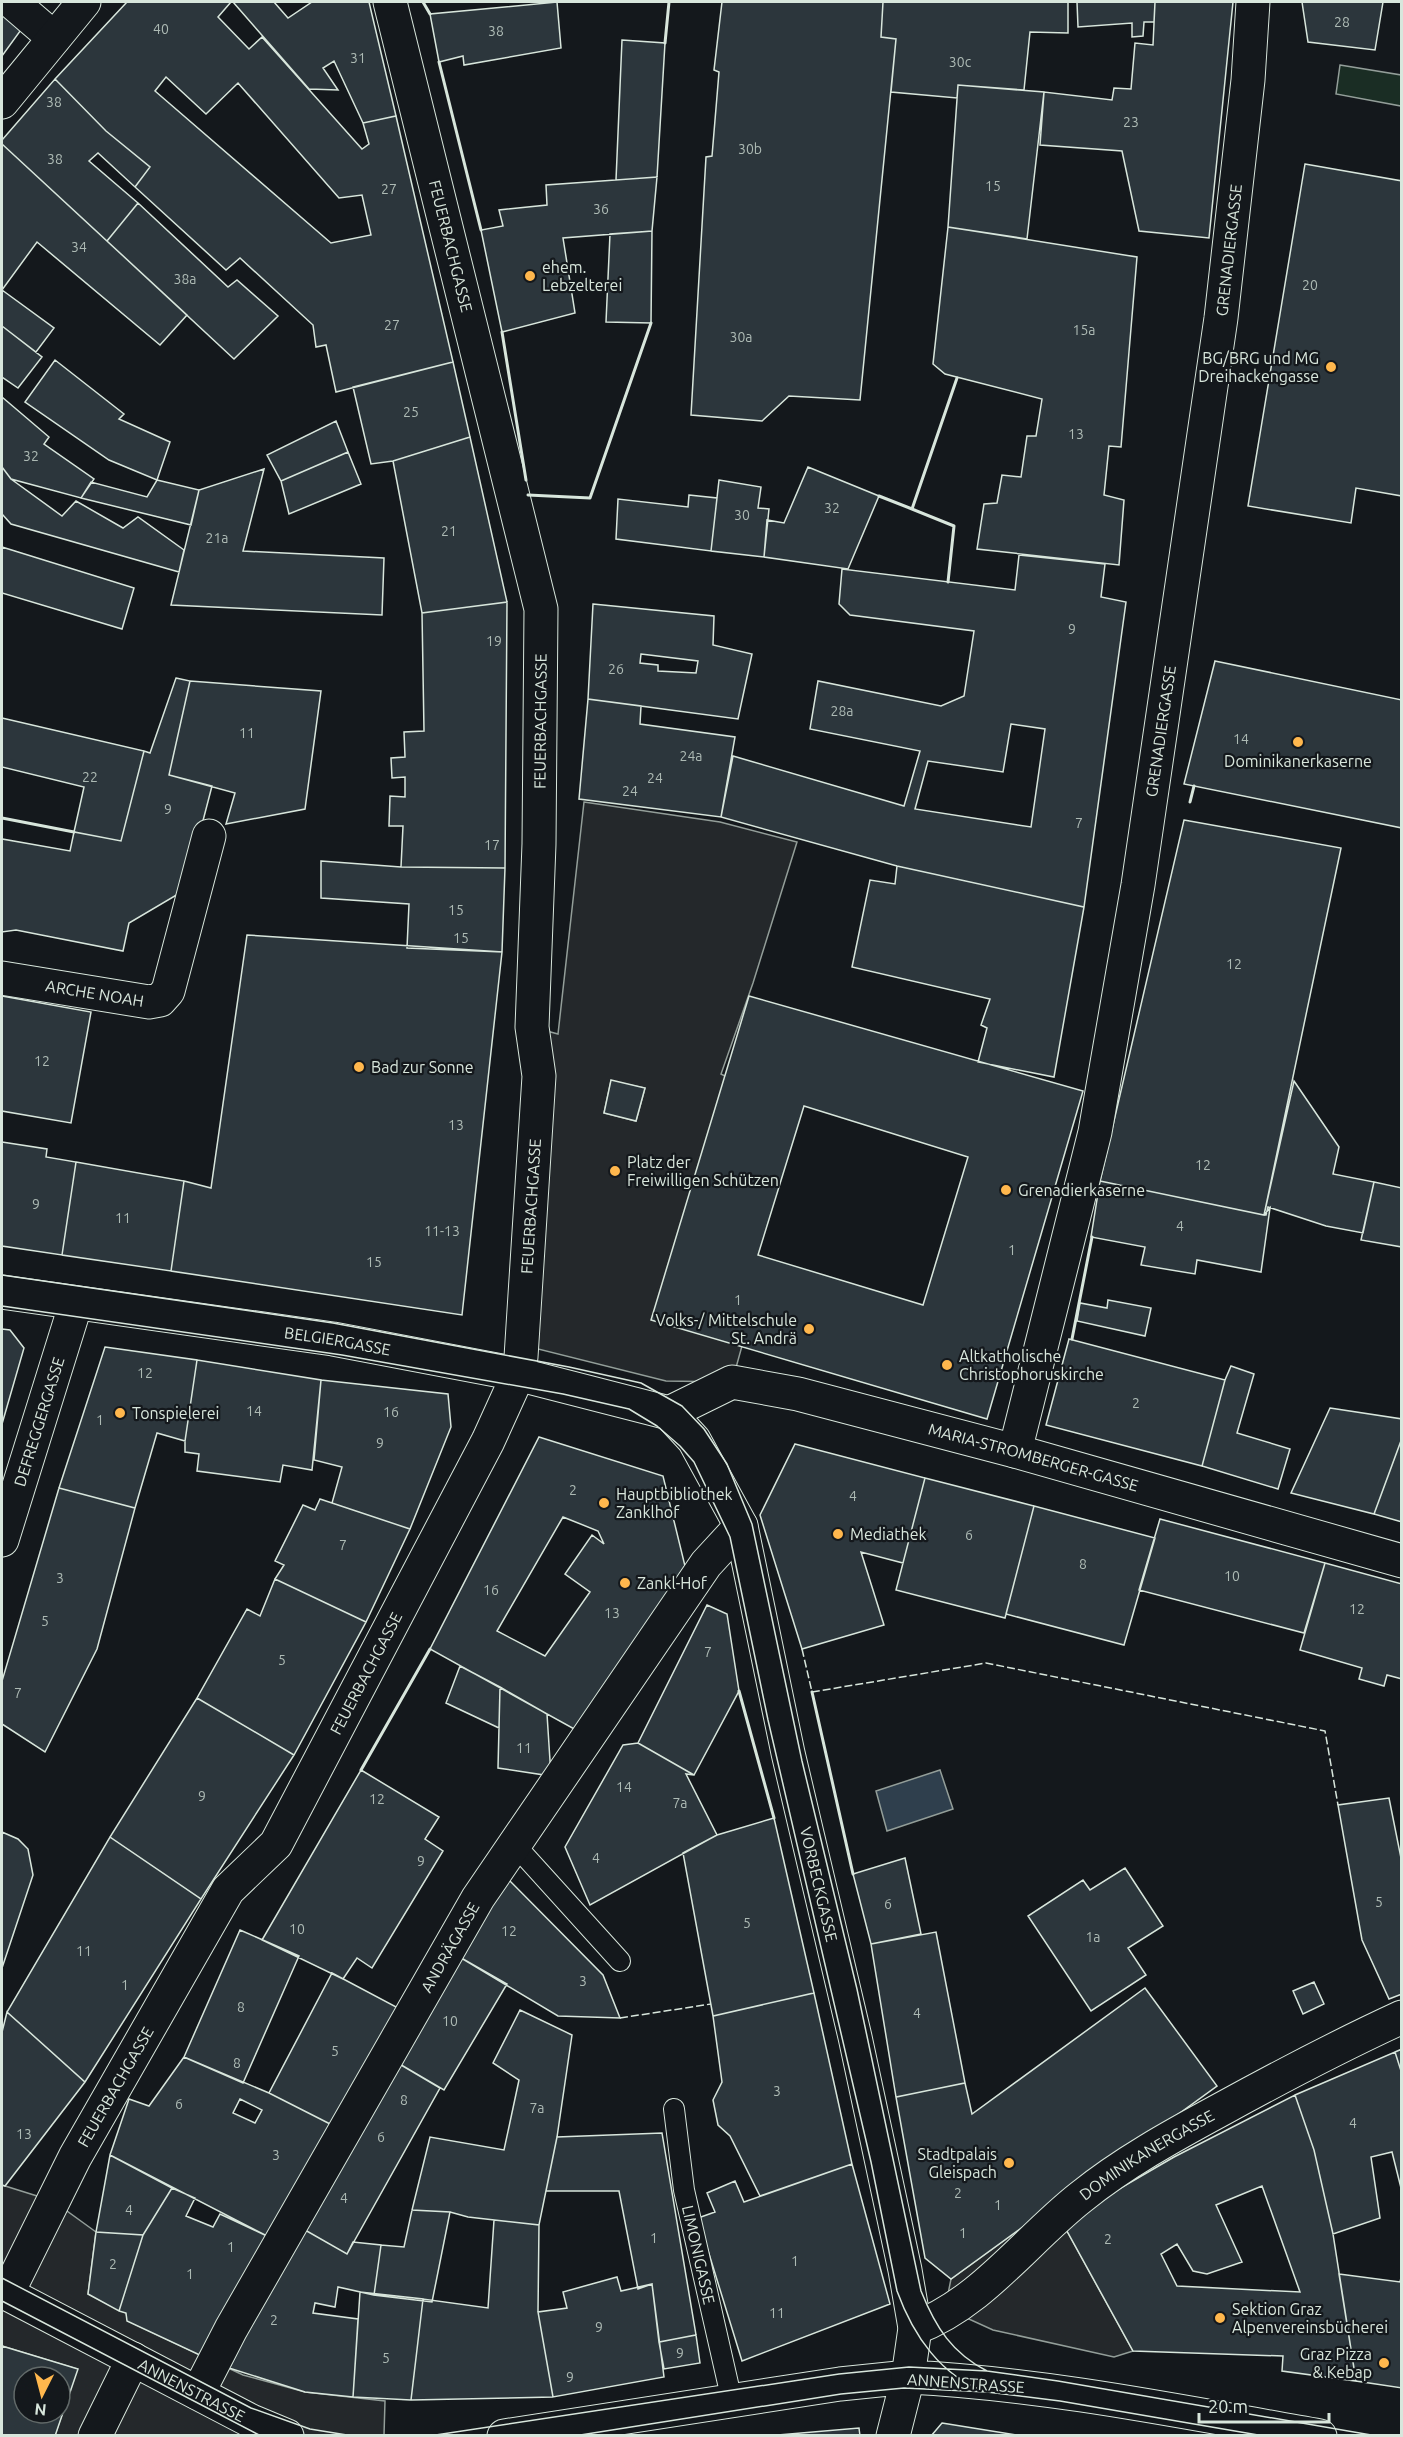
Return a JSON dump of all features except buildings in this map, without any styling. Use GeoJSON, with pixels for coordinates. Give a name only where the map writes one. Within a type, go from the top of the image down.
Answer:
{"type":"FeatureCollection","features":[{"type":"Feature","properties":{"kind":"street"},"geometry":{"type":"LineString","coordinates":[[12,2],[54,38]]}},
{"type":"Feature","properties":{"kind":"street"},"geometry":{"type":"LineString","coordinates":[[2,102],[84,2]]}},
{"type":"Feature","properties":{"kind":"street","name":"FEUERBACHGASSE"},"geometry":{"type":"LineString","coordinates":[[4,2293],[75,2157],[228,1890],[276,1844],[488,1441],[517,1374],[521,1357],[530,1251],[539,1077],[532,1027],[539,844],[541,609],[390,2]]}},
{"type":"Feature","properties":{"kind":"street","name":"GRENADIERGASSE"},"geometry":{"type":"LineString","coordinates":[[1016,1451],[1095,1132],[1138,885],[1221,318],[1248,80],[1253,2]]}},
{"type":"Feature","properties":{"kind":"street","name":"ARCHE NOAH"},"geometry":{"type":"LineString","coordinates":[[2,978],[149,1002],[160,1000],[168,991],[209,836]]}},
{"type":"Feature","properties":{"kind":"street","name":"BELGIERGASSE"},"geometry":{"type":"LineString","coordinates":[[2,1292],[333,1339],[517,1374],[669,1413]]}},
{"type":"Feature","properties":{"kind":"street","name":"DEFREGGERGASSE"},"geometry":{"type":"LineString","coordinates":[[2,1540],[76,1303]]}},
{"type":"Feature","properties":{"kind":"street","name":"MARIA-STROMBERGER-GASSE"},"geometry":{"type":"LineString","coordinates":[[669,1413],[732,1382],[798,1394],[1016,1451],[1401,1561]]}},
{"type":"Feature","properties":{"kind":"street","name":"VORBECKGASSE"},"geometry":{"type":"LineString","coordinates":[[669,1413],[694,1440],[741,1526],[786,1741],[857,2049],[915,2328],[908,2377],[893,2436]]}},
{"type":"Feature","properties":{"kind":"street","name":"ANDRÄGASSE"},"geometry":{"type":"LineString","coordinates":[[198,2393],[231,2329],[478,1898],[706,1564],[741,1526]]}},
{"type":"Feature","properties":{"kind":"street","name":"DOMINIKANERGASSE"},"geometry":{"type":"LineString","coordinates":[[915,2328],[935,2320],[972,2295],[1082,2196],[1167,2139],[1323,2053],[1401,2017]]}},
{"type":"Feature","properties":{"kind":"street","name":"ANNENSTRASSE"},"geometry":{"type":"LineString","coordinates":[[4,2293],[251,2421],[287,2436]]}},
{"type":"Feature","properties":{"kind":"street"},"geometry":{"type":"LineString","coordinates":[[95,2436],[133,2359]]}},
{"type":"Feature","properties":{"kind":"street","name":"ANNENSTRASSE"},"geometry":{"type":"LineString","coordinates":[[504,2436],[688,2422],[732,2401],[840,2384],[908,2377],[980,2380],[1059,2391],[1320,2436]]}},
{"type":"Feature","properties":{"kind":"lane"},"geometry":{"type":"LineString","coordinates":[[515,1845],[620,1961]]}},
{"type":"Feature","properties":{"kind":"lane","name":"LIMONIGASSE"},"geometry":{"type":"LineString","coordinates":[[674,2109],[684,2190],[732,2401]]}},
{"type":"Feature","properties":{"kind":"green space"},"geometry":{"type":"Polygon","coordinates":[[[1340,65],[1401,75],[1401,106],[1336,94],[1340,65]]]}},
{"type":"Feature","properties":{"kind":"shaded area"},"geometry":{"type":"Polygon","coordinates":[[[584,802],[720,822],[797,842],[753,983],[721,1074],[725,1076],[742,1346],[732,1382],[666,1381],[530,1347],[532,1027],[558,1034],[584,802]],[[611,1081],[604,1113],[636,1121],[645,1088],[611,1081]]]}},
{"type":"Feature","properties":{"kind":"shaded area"},"geometry":{"type":"Polygon","coordinates":[[[2,2185],[53,2201],[96,2232],[88,2294],[126,2313],[128,2321],[243,2375],[305,2392],[385,2401],[384,2435],[55,2435],[58,2425],[72,2425],[72,2384],[77,2369],[72,2367],[72,2365],[64,2365],[2,2346],[2,2185]]]}},
{"type":"Feature","properties":{"kind":"shaded area"},"geometry":{"type":"Polygon","coordinates":[[[1035,2218],[1062,2222],[1133,2351],[1114,2357],[993,2330],[949,2310],[947,2299],[951,2279],[1035,2218]]]}},
{"type":"Feature","properties":{"kind":"water"},"geometry":{"type":"Polygon","coordinates":[[[940,1770],[953,1809],[887,1831],[876,1791],[940,1770]]]}},
{"type":"Feature","properties":{"kind":"tram line"},"geometry":{"type":"LineString","coordinates":[[2,1275],[333,1323],[569,1367],[641,1383],[682,1406],[704,1429],[727,1464],[752,1524],[802,1761],[857,1989],[921,2291],[946,2338],[964,2356],[987,2371]]}},
{"type":"Feature","properties":{"kind":"tram line"},"geometry":{"type":"LineString","coordinates":[[2,1306],[342,1355],[563,1394],[629,1409],[657,1426],[680,1446],[694,1462],[730,1537],[768,1720],[871,2162],[897,2291],[911,2323],[931,2352],[956,2376],[987,2392]]}},
{"type":"Feature","properties":{"kind":"tram line"},"geometry":{"type":"LineString","coordinates":[[2,2278],[251,2408],[310,2429],[353,2436]]}},
{"type":"Feature","properties":{"kind":"tram line"},"geometry":{"type":"LineString","coordinates":[[2,2301],[261,2436]]}},
{"type":"Feature","properties":{"kind":"tram line"},"geometry":{"type":"LineString","coordinates":[[429,2436],[839,2374],[909,2367],[987,2371],[1058,2381],[1377,2436]]}},
{"type":"Feature","properties":{"kind":"tram line"},"geometry":{"type":"LineString","coordinates":[[574,2436],[841,2394],[904,2388],[987,2392],[1060,2401],[1264,2436]]}},
{"type":"Feature","properties":{"kind":"fence"},"geometry":{"type":"LineString","coordinates":[[802,1649],[812,1692],[986,1663],[1325,1731],[1338,1805]]}},
{"type":"Feature","properties":{"kind":"fence"},"geometry":{"type":"LineString","coordinates":[[620,2018],[711,2004]]}},
{"type":"Feature","properties":{"kind":"wall"},"geometry":{"type":"LineString","coordinates":[[423,2],[430,14]]}},
{"type":"Feature","properties":{"kind":"wall"},"geometry":{"type":"LineString","coordinates":[[665,43],[669,2]]}},
{"type":"Feature","properties":{"kind":"wall"},"geometry":{"type":"LineString","coordinates":[[439,62],[481,230]]}},
{"type":"Feature","properties":{"kind":"wall"},"geometry":{"type":"LineString","coordinates":[[528,495],[590,498],[651,323]]}},
{"type":"Feature","properties":{"kind":"wall"},"geometry":{"type":"LineString","coordinates":[[502,332],[526,480]]}},
{"type":"Feature","properties":{"kind":"wall"},"geometry":{"type":"LineString","coordinates":[[948,582],[954,526],[912,509],[957,378]]}},
{"type":"Feature","properties":{"kind":"wall"},"geometry":{"type":"LineString","coordinates":[[879,496],[912,509]]}},
{"type":"Feature","properties":{"kind":"wall"},"geometry":{"type":"LineString","coordinates":[[1190,802],[1194,786]]}},
{"type":"Feature","properties":{"kind":"wall"},"geometry":{"type":"LineString","coordinates":[[2,818],[74,832]]}},
{"type":"Feature","properties":{"kind":"wall"},"geometry":{"type":"LineString","coordinates":[[1072,1339],[1092,1237]]}},
{"type":"Feature","properties":{"kind":"wall"},"geometry":{"type":"LineString","coordinates":[[361,1770],[430,1649]]}},
{"type":"Feature","properties":{"kind":"wall"},"geometry":{"type":"LineString","coordinates":[[739,1691],[774,1818]]}},
{"type":"Feature","properties":{"kind":"wall"},"geometry":{"type":"LineString","coordinates":[[812,1692],[853,1874]]}},
{"type":"Feature","properties":{"kind":"place","name":"ehem. Lebzelterei"},"geometry":{"type":"Point","coordinates":[530,276]}},
{"type":"Feature","properties":{"kind":"place","name":"BG/BRG und MG Dreihackengasse"},"geometry":{"type":"Point","coordinates":[1331,367]}},
{"type":"Feature","properties":{"kind":"place","name":"Dominikanerkaserne"},"geometry":{"type":"Point","coordinates":[1298,742]}},
{"type":"Feature","properties":{"kind":"place","name":"Bad zur Sonne"},"geometry":{"type":"Point","coordinates":[359,1067]}},
{"type":"Feature","properties":{"kind":"place","name":"Platz der Freiwilligen Schützen"},"geometry":{"type":"Point","coordinates":[615,1171]}},
{"type":"Feature","properties":{"kind":"place","name":"Grenadierkaserne"},"geometry":{"type":"Point","coordinates":[1006,1190]}},
{"type":"Feature","properties":{"kind":"place","name":"Volks-/ Mittelschule St. Andrä"},"geometry":{"type":"Point","coordinates":[809,1329]}},
{"type":"Feature","properties":{"kind":"place","name":"Altkatholische Christophoruskirche"},"geometry":{"type":"Point","coordinates":[947,1365]}},
{"type":"Feature","properties":{"kind":"place","name":"Tonspielerei"},"geometry":{"type":"Point","coordinates":[120,1413]}},
{"type":"Feature","properties":{"kind":"place","name":"Hauptbibliothek Zanklhof"},"geometry":{"type":"Point","coordinates":[604,1503]}},
{"type":"Feature","properties":{"kind":"place","name":"Mediathek"},"geometry":{"type":"Point","coordinates":[838,1534]}},
{"type":"Feature","properties":{"kind":"place","name":"Zankl-Hof"},"geometry":{"type":"Point","coordinates":[625,1583]}},
{"type":"Feature","properties":{"kind":"place","name":"Stadtpalais Gleispach"},"geometry":{"type":"Point","coordinates":[1009,2163]}},
{"type":"Feature","properties":{"kind":"place","name":"Sektion Graz Alpenvereinsbücherei"},"geometry":{"type":"Point","coordinates":[1220,2318]}},
{"type":"Feature","properties":{"kind":"place","name":"Graz Pizza & Kebap"},"geometry":{"type":"Point","coordinates":[1384,2363]}}]}
